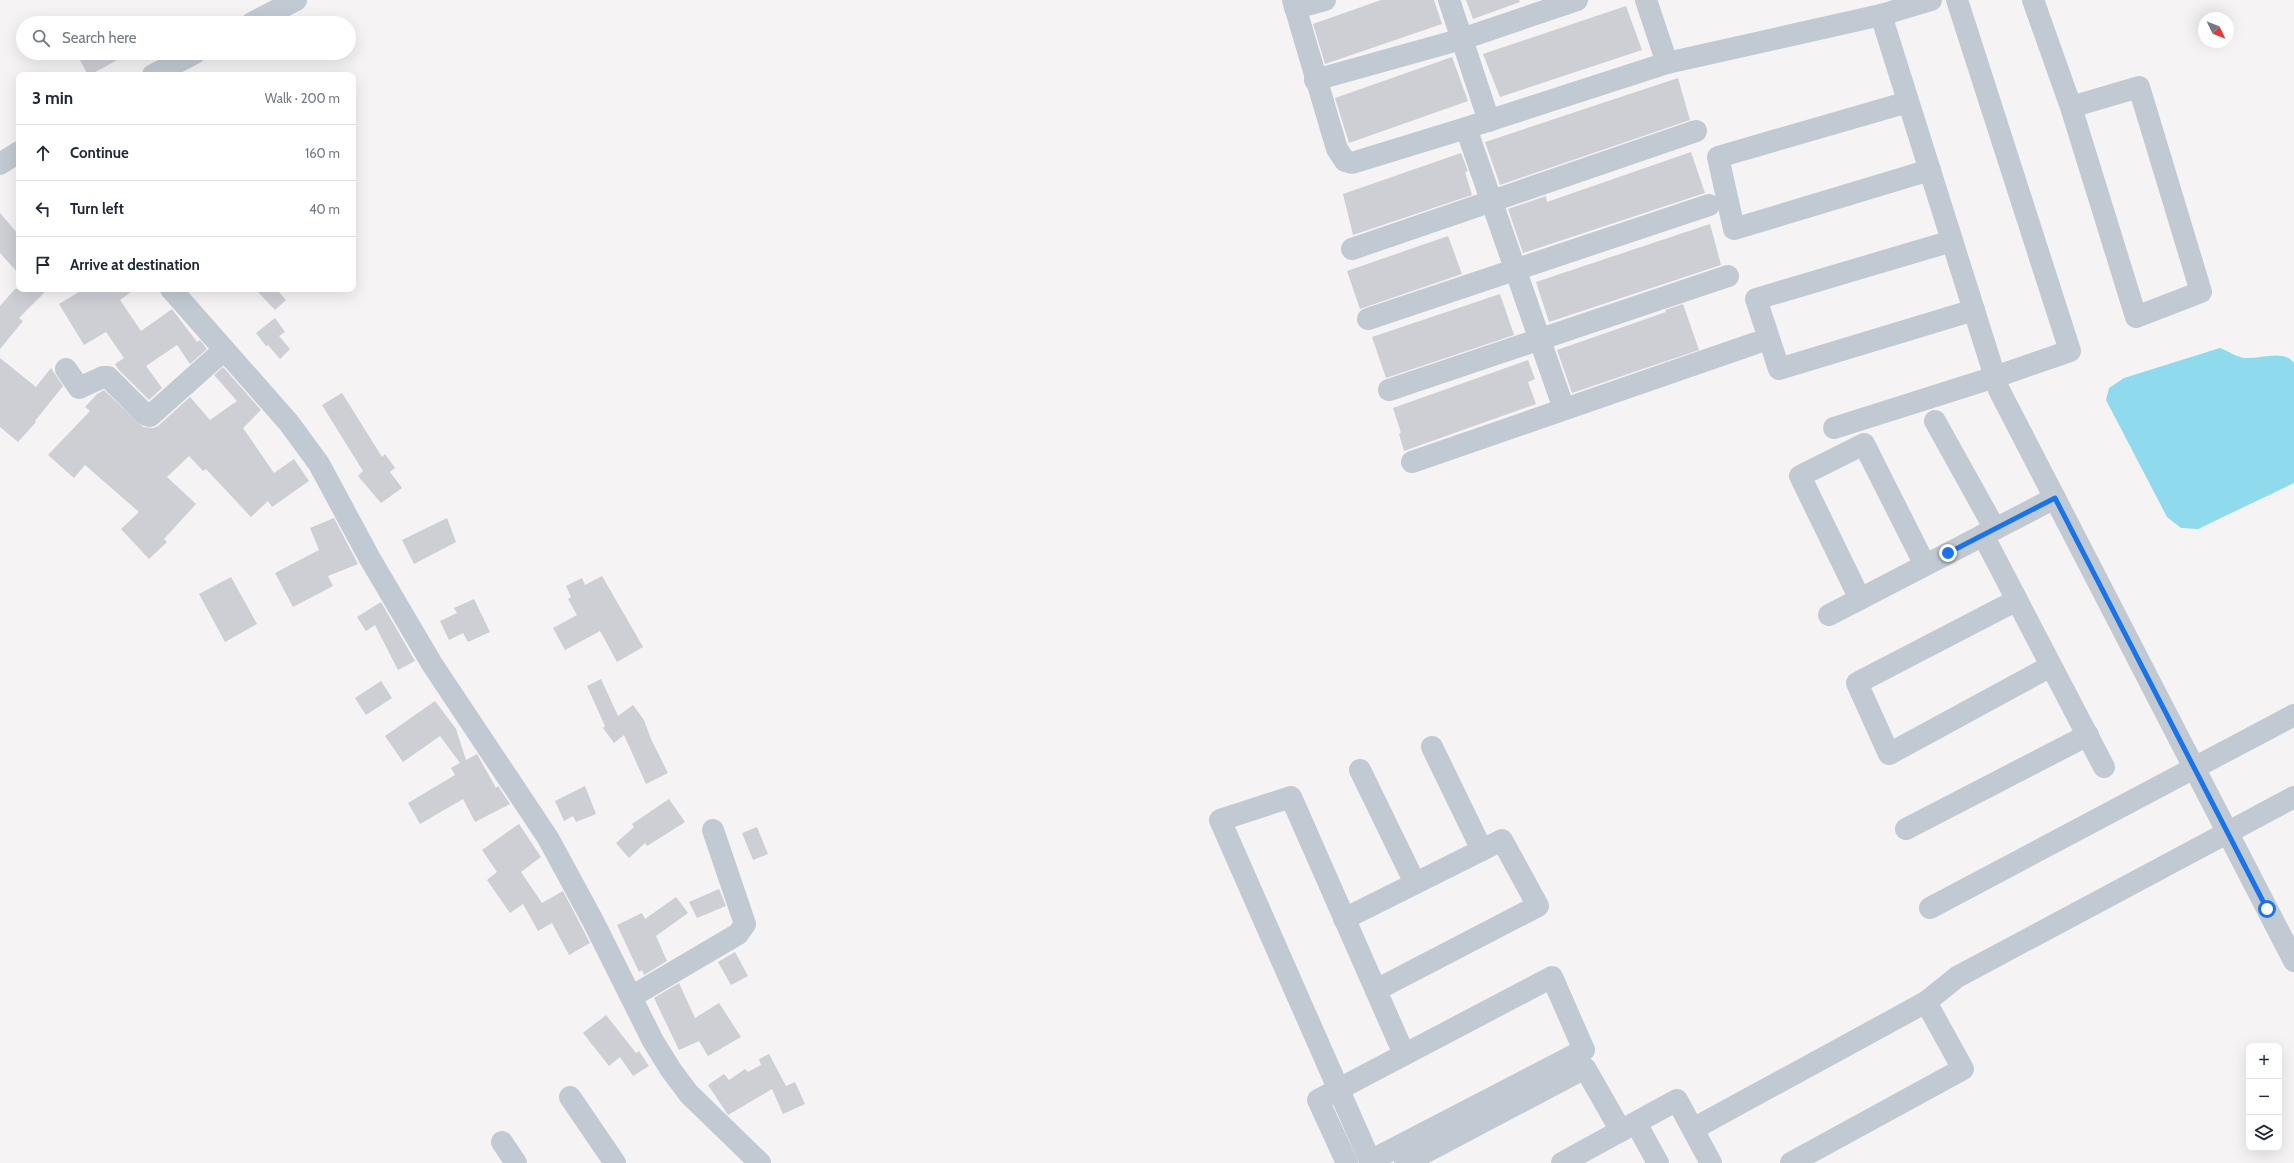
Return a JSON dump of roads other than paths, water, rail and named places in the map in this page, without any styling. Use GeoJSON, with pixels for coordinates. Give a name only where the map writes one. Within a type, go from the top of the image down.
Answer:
{"type":"FeatureCollection","features":[{"type":"Feature","properties":{"kind":"street"},"geometry":{"type":"LineString","coordinates":[[265,16],[296,0]]}},
{"type":"Feature","properties":{"kind":"street"},"geometry":{"type":"LineString","coordinates":[[1325,0],[1294,4],[1315,80],[1337,148],[1345,161],[1352,163],[1489,121],[1667,63],[1880,16],[1931,0]]}},
{"type":"Feature","properties":{"kind":"street"},"geometry":{"type":"LineString","coordinates":[[1449,0],[1489,121]]}},
{"type":"Feature","properties":{"kind":"street"},"geometry":{"type":"LineString","coordinates":[[1315,80],[1462,40],[1577,0]]}},
{"type":"Feature","properties":{"kind":"street"},"geometry":{"type":"LineString","coordinates":[[1646,0],[1667,63]]}},
{"type":"Feature","properties":{"kind":"street"},"geometry":{"type":"LineString","coordinates":[[1834,428],[1997,384],[2070,351],[1956,0]]}},
{"type":"Feature","properties":{"kind":"street"},"geometry":{"type":"LineString","coordinates":[[2034,0],[2071,107],[2136,316],[2201,292],[2138,87],[2071,107]]}},
{"type":"Feature","properties":{"kind":"street"},"geometry":{"type":"LineString","coordinates":[[1880,16],[1997,384],[2294,961]]}},
{"type":"Feature","properties":{"kind":"street"},"geometry":{"type":"LineString","coordinates":[[159,72],[182,60]]}},
{"type":"Feature","properties":{"kind":"street"},"geometry":{"type":"LineString","coordinates":[[1908,102],[1718,157],[1734,229],[1930,170]]}},
{"type":"Feature","properties":{"kind":"street"},"geometry":{"type":"LineString","coordinates":[[1466,128],[1564,410]]}},
{"type":"Feature","properties":{"kind":"street"},"geometry":{"type":"LineString","coordinates":[[1352,249],[1696,131]]}},
{"type":"Feature","properties":{"kind":"street"},"geometry":{"type":"LineString","coordinates":[[0,164],[16,154]]}},
{"type":"Feature","properties":{"kind":"street"},"geometry":{"type":"LineString","coordinates":[[1368,319],[1709,205]]}},
{"type":"Feature","properties":{"kind":"street"},"geometry":{"type":"LineString","coordinates":[[1952,241],[1756,299],[1779,369],[1974,310]]}},
{"type":"Feature","properties":{"kind":"street"},"geometry":{"type":"LineString","coordinates":[[1389,390],[1728,276]]}},
{"type":"Feature","properties":{"kind":"street"},"geometry":{"type":"LineString","coordinates":[[174,292],[289,423],[319,464],[369,557],[432,664],[548,838],[653,1041],[671,1070],[689,1094],[754,1161]]}},
{"type":"Feature","properties":{"kind":"street"},"geometry":{"type":"LineString","coordinates":[[1412,462],[1756,343]]}},
{"type":"Feature","properties":{"kind":"street"},"geometry":{"type":"LineString","coordinates":[[66,369],[79,388],[104,377],[108,377],[146,415],[150,416],[224,350]]}},
{"type":"Feature","properties":{"kind":"street"},"geometry":{"type":"LineString","coordinates":[[1934,420],[1989,532],[2017,600],[2104,767]]}},
{"type":"Feature","properties":{"kind":"street"},"geometry":{"type":"LineString","coordinates":[[1860,599],[1800,476],[1864,444],[1925,565]]}},
{"type":"Feature","properties":{"kind":"street"},"geometry":{"type":"LineString","coordinates":[[1829,615],[2055,498]]}},
{"type":"Feature","properties":{"kind":"street"},"geometry":{"type":"LineString","coordinates":[[2017,600],[1857,682],[1889,754],[2051,666]]}},
{"type":"Feature","properties":{"kind":"street"},"geometry":{"type":"LineString","coordinates":[[1930,908],[2294,715]]}},
{"type":"Feature","properties":{"kind":"street"},"geometry":{"type":"LineString","coordinates":[[1906,829],[2088,735]]}},
{"type":"Feature","properties":{"kind":"street"},"geometry":{"type":"LineString","coordinates":[[1432,747],[1482,850]]}},
{"type":"Feature","properties":{"kind":"street"},"geometry":{"type":"LineString","coordinates":[[1360,770],[1415,883]]}},
{"type":"Feature","properties":{"kind":"street"},"geometry":{"type":"LineString","coordinates":[[1347,1163],[1318,1100],[1338,1089],[1404,1054],[1552,977],[1584,1050],[1370,1162],[1338,1089],[1220,820],[1291,797],[1404,1054]]}},
{"type":"Feature","properties":{"kind":"street"},"geometry":{"type":"LineString","coordinates":[[1693,1129],[1926,1002],[1957,977],[2294,797]]}},
{"type":"Feature","properties":{"kind":"street"},"geometry":{"type":"LineString","coordinates":[[631,997],[738,934],[745,924],[713,830]]}},
{"type":"Feature","properties":{"kind":"street"},"geometry":{"type":"LineString","coordinates":[[1344,919],[1502,840],[1538,906],[1376,990]]}},
{"type":"Feature","properties":{"kind":"street"},"geometry":{"type":"LineString","coordinates":[[1795,1162],[1963,1069],[1926,1002]]}},
{"type":"Feature","properties":{"kind":"street"},"geometry":{"type":"LineString","coordinates":[[1405,1163],[1585,1068],[1658,1163]]}},
{"type":"Feature","properties":{"kind":"street"},"geometry":{"type":"LineString","coordinates":[[570,1096],[614,1163]]}},
{"type":"Feature","properties":{"kind":"street"},"geometry":{"type":"LineString","coordinates":[[1562,1163],[1677,1100],[1711,1163]]}},
{"type":"Feature","properties":{"kind":"street"},"geometry":{"type":"LineString","coordinates":[[502,1142],[516,1163]]}},
{"type":"Feature","properties":{"kind":"water"},"geometry":{"type":"Polygon","coordinates":[[[2220,348],[2243,358],[2284,356],[2294,363],[2294,483],[2198,529],[2181,528],[2167,517],[2106,400],[2109,388],[2124,378],[2220,348]]]}}]}
